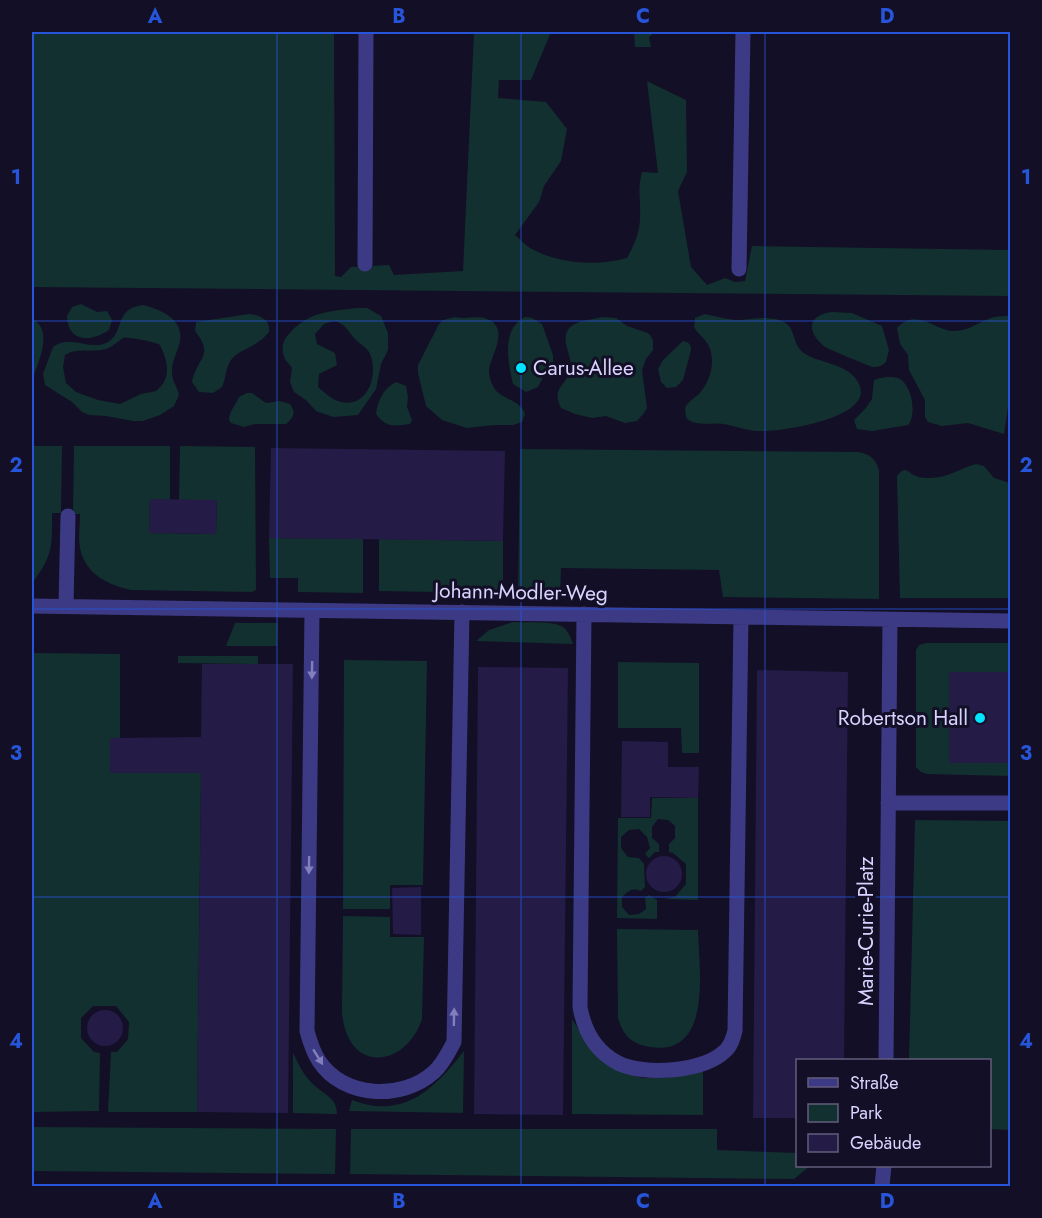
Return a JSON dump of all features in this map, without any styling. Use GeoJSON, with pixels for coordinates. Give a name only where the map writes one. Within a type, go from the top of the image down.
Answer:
{"type":"FeatureCollection","features":[{"type":"Feature","properties":{"kind":"street"},"geometry":{"type":"LineString","coordinates":[[365,264],[366,32]]}},
{"type":"Feature","properties":{"kind":"street"},"geometry":{"type":"LineString","coordinates":[[739,269],[743,32]]}},
{"type":"Feature","properties":{"kind":"street"},"geometry":{"type":"LineString","coordinates":[[66,606],[68,516]]}},
{"type":"Feature","properties":{"kind":"street","name":"Johann-Modler-Weg"},"geometry":{"type":"LineString","coordinates":[[32,606],[1011,621]]}},
{"type":"Feature","properties":{"kind":"street"},"geometry":{"type":"LineString","coordinates":[[312,611],[307,1031],[312,1048],[330,1074],[359,1089],[383,1092],[410,1087],[433,1073],[446,1059],[454,1042],[462,612]]}},
{"type":"Feature","properties":{"kind":"street"},"geometry":{"type":"LineString","coordinates":[[584,614],[580,922],[582,1019],[593,1041],[618,1063],[640,1070],[667,1071],[694,1066],[721,1055],[728,1049],[735,1031],[741,617]]}},
{"type":"Feature","properties":{"kind":"street","name":"Marie-Curie-Platz"},"geometry":{"type":"LineString","coordinates":[[886,1059],[890,620]]}},
{"type":"Feature","properties":{"kind":"street"},"geometry":{"type":"LineString","coordinates":[[888,803],[1011,803]]}},
{"type":"Feature","properties":{"kind":"street"},"geometry":{"type":"LineString","coordinates":[[882,1186],[884,1167]]}},
{"type":"Feature","properties":{"kind":"green space"},"geometry":{"type":"Polygon","coordinates":[[[32,32],[334,32],[335,276],[341,277],[351,267],[389,265],[394,275],[463,271],[474,32],[551,32],[531,80],[499,80],[498,98],[546,102],[567,129],[561,161],[544,186],[539,202],[515,235],[531,249],[567,261],[592,263],[627,258],[639,228],[642,172],[658,173],[647,81],[686,100],[687,172],[678,191],[691,267],[707,285],[725,278],[735,282],[745,281],[752,246],[1010,250],[1010,296],[32,287],[32,32]]]}},
{"type":"Feature","properties":{"kind":"green space"},"geometry":{"type":"Polygon","coordinates":[[[634,32],[655,32],[649,37],[651,47],[635,47],[634,32]]]}},
{"type":"Feature","properties":{"kind":"green space"},"geometry":{"type":"Polygon","coordinates":[[[81,304],[97,312],[107,311],[112,320],[109,330],[88,338],[82,338],[71,331],[67,316],[72,307],[81,304]]]}},
{"type":"Feature","properties":{"kind":"green space"},"geometry":{"type":"Polygon","coordinates":[[[144,305],[157,310],[175,321],[178,327],[180,341],[172,373],[179,395],[174,406],[160,415],[143,421],[89,415],[45,385],[43,374],[53,347],[67,342],[101,345],[108,342],[117,332],[124,315],[134,307],[144,305]],[[126,338],[106,349],[75,351],[65,355],[63,367],[66,383],[76,392],[98,400],[120,404],[141,394],[156,391],[164,381],[167,370],[160,345],[126,338]]]}},
{"type":"Feature","properties":{"kind":"green space"},"geometry":{"type":"Polygon","coordinates":[[[367,308],[381,316],[388,333],[388,350],[381,364],[376,389],[358,415],[333,417],[316,411],[294,392],[290,382],[292,368],[283,353],[284,342],[296,327],[311,317],[367,308]],[[338,322],[324,324],[315,334],[317,344],[335,353],[337,365],[319,374],[318,387],[335,400],[350,402],[358,400],[369,388],[372,380],[372,362],[367,349],[338,322]]]}},
{"type":"Feature","properties":{"kind":"green space"},"geometry":{"type":"Polygon","coordinates":[[[832,312],[852,313],[882,326],[889,350],[886,362],[873,367],[825,347],[815,336],[812,325],[818,317],[832,312]]]}},
{"type":"Feature","properties":{"kind":"green space"},"geometry":{"type":"Polygon","coordinates":[[[249,314],[264,319],[268,324],[269,332],[231,360],[222,387],[213,393],[199,392],[192,382],[203,357],[204,346],[195,331],[196,322],[249,314]]]}},
{"type":"Feature","properties":{"kind":"green space"},"geometry":{"type":"Polygon","coordinates":[[[705,314],[736,320],[765,318],[782,321],[790,327],[797,345],[804,353],[841,368],[854,377],[859,384],[860,396],[853,406],[841,414],[788,428],[752,431],[723,424],[701,424],[687,419],[686,406],[704,388],[712,366],[709,346],[694,327],[695,318],[705,314]]]}},
{"type":"Feature","properties":{"kind":"green space"},"geometry":{"type":"Polygon","coordinates":[[[1010,316],[1008,347],[1010,394],[1004,434],[968,423],[942,426],[928,422],[925,417],[925,400],[909,370],[908,355],[900,344],[897,328],[912,319],[948,330],[960,331],[991,318],[1010,316]]]}},
{"type":"Feature","properties":{"kind":"green space"},"geometry":{"type":"Polygon","coordinates":[[[455,317],[487,319],[498,329],[497,343],[489,370],[491,381],[499,394],[519,405],[525,414],[522,422],[513,425],[467,428],[442,420],[426,406],[418,365],[439,324],[443,320],[455,317]]]}},
{"type":"Feature","properties":{"kind":"green space"},"geometry":{"type":"Polygon","coordinates":[[[525,317],[542,324],[553,355],[553,364],[546,371],[538,387],[526,392],[513,384],[508,356],[512,329],[525,317]]]}},
{"type":"Feature","properties":{"kind":"green space"},"geometry":{"type":"Polygon","coordinates":[[[602,317],[616,318],[627,326],[648,333],[653,341],[653,350],[642,370],[647,408],[637,421],[625,423],[606,416],[592,418],[575,414],[561,408],[558,401],[558,392],[571,366],[566,345],[568,330],[579,322],[602,317]]]}},
{"type":"Feature","properties":{"kind":"green space"},"geometry":{"type":"Polygon","coordinates":[[[32,318],[39,324],[43,339],[32,382],[32,318]]]}},
{"type":"Feature","properties":{"kind":"green space"},"geometry":{"type":"Polygon","coordinates":[[[683,341],[691,346],[691,350],[683,380],[676,387],[667,388],[661,382],[658,369],[663,360],[683,341]]]}},
{"type":"Feature","properties":{"kind":"green space"},"geometry":{"type":"Polygon","coordinates":[[[895,377],[908,388],[913,408],[911,420],[908,425],[872,431],[857,429],[854,420],[872,399],[874,380],[895,377]]]}},
{"type":"Feature","properties":{"kind":"green space"},"geometry":{"type":"Polygon","coordinates":[[[396,382],[406,386],[407,407],[412,420],[410,424],[387,424],[376,414],[382,395],[396,382]]]}},
{"type":"Feature","properties":{"kind":"green space"},"geometry":{"type":"Polygon","coordinates":[[[252,393],[266,403],[280,401],[290,404],[293,410],[291,419],[286,424],[255,424],[244,427],[231,423],[229,417],[231,411],[239,397],[252,393]]]}},
{"type":"Feature","properties":{"kind":"green space"},"geometry":{"type":"Polygon","coordinates":[[[32,446],[62,446],[61,513],[52,513],[52,534],[48,558],[32,583],[32,446]]]}},
{"type":"Feature","properties":{"kind":"green space"},"geometry":{"type":"Polygon","coordinates":[[[74,446],[170,446],[170,500],[150,499],[149,533],[216,534],[217,500],[179,500],[180,446],[255,447],[256,590],[252,592],[131,590],[99,577],[87,565],[83,557],[79,540],[80,514],[73,514],[74,446]]]}},
{"type":"Feature","properties":{"kind":"green space"},"geometry":{"type":"Polygon","coordinates":[[[520,449],[857,452],[866,454],[872,457],[879,471],[879,599],[723,597],[719,570],[561,568],[560,596],[518,596],[520,449]]]}},
{"type":"Feature","properties":{"kind":"green space"},"geometry":{"type":"Polygon","coordinates":[[[976,464],[984,466],[994,478],[1010,483],[1010,598],[900,598],[897,476],[900,472],[907,470],[919,477],[936,478],[976,464]]]}},
{"type":"Feature","properties":{"kind":"green space"},"geometry":{"type":"Polygon","coordinates":[[[269,538],[363,539],[363,593],[298,592],[298,578],[270,578],[269,538]]]}},
{"type":"Feature","properties":{"kind":"green space"},"geometry":{"type":"Polygon","coordinates":[[[379,539],[503,541],[503,587],[496,593],[379,591],[379,539]]]}},
{"type":"Feature","properties":{"kind":"green space"},"geometry":{"type":"Polygon","coordinates":[[[513,622],[558,625],[566,630],[573,644],[476,641],[489,630],[513,622]]]}},
{"type":"Feature","properties":{"kind":"green space"},"geometry":{"type":"Polygon","coordinates":[[[235,623],[278,623],[277,646],[226,646],[235,623]]]}},
{"type":"Feature","properties":{"kind":"green space"},"geometry":{"type":"Polygon","coordinates":[[[926,643],[1010,643],[1010,672],[949,672],[949,762],[1010,763],[1010,776],[927,774],[916,767],[916,650],[919,645],[926,643]]]}},
{"type":"Feature","properties":{"kind":"green space"},"geometry":{"type":"Polygon","coordinates":[[[32,653],[120,654],[120,738],[110,738],[201,773],[197,1112],[108,1112],[111,1052],[117,1052],[128,1039],[129,1022],[116,1006],[93,1006],[81,1018],[81,1038],[94,1052],[100,1053],[99,1111],[32,1112],[32,653]]]}},
{"type":"Feature","properties":{"kind":"green space"},"geometry":{"type":"Polygon","coordinates":[[[178,656],[258,656],[258,664],[178,663],[178,656]]]}},
{"type":"Feature","properties":{"kind":"green space"},"geometry":{"type":"Polygon","coordinates":[[[344,660],[427,661],[423,885],[390,885],[390,909],[343,909],[344,660]]]}},
{"type":"Feature","properties":{"kind":"green space"},"geometry":{"type":"Polygon","coordinates":[[[618,662],[699,663],[699,753],[682,753],[681,728],[618,728],[618,662]]]}},
{"type":"Feature","properties":{"kind":"green space"},"geometry":{"type":"Polygon","coordinates":[[[652,798],[698,798],[698,900],[665,899],[675,897],[686,884],[686,864],[669,852],[669,844],[675,838],[675,826],[668,820],[658,819],[652,827],[652,838],[659,844],[659,852],[655,852],[649,858],[645,854],[650,848],[647,837],[639,829],[629,830],[621,837],[621,848],[628,857],[639,858],[644,864],[645,887],[641,891],[633,890],[626,893],[622,897],[622,907],[629,915],[639,914],[646,909],[645,898],[649,895],[657,900],[657,919],[617,918],[618,818],[651,818],[652,798]]]}},
{"type":"Feature","properties":{"kind":"green space"},"geometry":{"type":"Polygon","coordinates":[[[915,820],[1010,821],[1010,1130],[991,1129],[991,1059],[909,1059],[915,820]]]}},
{"type":"Feature","properties":{"kind":"green space"},"geometry":{"type":"Polygon","coordinates":[[[343,916],[390,917],[390,937],[424,937],[422,1019],[414,1035],[403,1047],[391,1055],[378,1058],[365,1055],[354,1047],[346,1032],[342,1012],[343,916]]]}},
{"type":"Feature","properties":{"kind":"green space"},"geometry":{"type":"Polygon","coordinates":[[[617,929],[698,930],[700,987],[698,1007],[693,1025],[684,1038],[670,1046],[650,1047],[638,1044],[625,1034],[620,1024],[618,1018],[617,929]]]}},
{"type":"Feature","properties":{"kind":"green space"},"geometry":{"type":"Polygon","coordinates":[[[572,1019],[589,1046],[628,1074],[643,1078],[665,1078],[703,1067],[703,1115],[572,1114],[572,1019]]]}},
{"type":"Feature","properties":{"kind":"green space"},"geometry":{"type":"Polygon","coordinates":[[[464,1051],[463,1113],[349,1111],[352,1100],[387,1106],[416,1097],[441,1078],[464,1051]]]}},
{"type":"Feature","properties":{"kind":"green space"},"geometry":{"type":"Polygon","coordinates":[[[293,1053],[308,1079],[334,1103],[337,1114],[293,1113],[293,1053]]]}},
{"type":"Feature","properties":{"kind":"green space"},"geometry":{"type":"Polygon","coordinates":[[[32,1127],[336,1129],[335,1174],[32,1171],[32,1127]]]}},
{"type":"Feature","properties":{"kind":"green space"},"geometry":{"type":"Polygon","coordinates":[[[351,1129],[717,1129],[717,1150],[796,1153],[796,1167],[809,1167],[794,1179],[350,1174],[351,1129]]]}},
{"type":"Feature","properties":{"kind":"building"},"geometry":{"type":"Polygon","coordinates":[[[271,448],[505,451],[503,541],[269,538],[271,448]]]}},
{"type":"Feature","properties":{"kind":"building"},"geometry":{"type":"Polygon","coordinates":[[[150,499],[217,500],[216,534],[149,533],[150,499]]]}},
{"type":"Feature","properties":{"kind":"building"},"geometry":{"type":"Polygon","coordinates":[[[202,664],[293,664],[288,1113],[197,1112],[201,773],[110,773],[110,738],[201,737],[202,664]]]}},
{"type":"Feature","properties":{"kind":"building"},"geometry":{"type":"Polygon","coordinates":[[[478,667],[568,668],[563,1115],[474,1114],[478,667]]]}},
{"type":"Feature","properties":{"kind":"building"},"geometry":{"type":"Polygon","coordinates":[[[757,670],[848,672],[844,1059],[796,1059],[796,1118],[753,1118],[757,670]]]}},
{"type":"Feature","properties":{"kind":"building","name":"Robertson Hall"},"geometry":{"type":"Polygon","coordinates":[[[949,672],[1011,672],[1011,763],[949,763],[949,672]]]}},
{"type":"Feature","properties":{"kind":"building"},"geometry":{"type":"Polygon","coordinates":[[[622,741],[668,742],[668,767],[699,767],[698,798],[650,797],[650,817],[621,817],[622,741]]]}},
{"type":"Feature","properties":{"kind":"building"},"geometry":{"type":"Polygon","coordinates":[[[664,856],[677,861],[682,874],[677,887],[664,892],[651,887],[646,874],[651,861],[664,856]]]}},
{"type":"Feature","properties":{"kind":"building"},"geometry":{"type":"Polygon","coordinates":[[[421,887],[421,935],[393,934],[392,888],[421,887]]]}},
{"type":"Feature","properties":{"kind":"building"},"geometry":{"type":"Polygon","coordinates":[[[105,1010],[118,1015],[123,1028],[118,1041],[105,1046],[92,1041],[87,1028],[92,1015],[105,1010]]]}},
{"type":"Feature","properties":{"kind":"place","name":"Carus-Allee"},"geometry":{"type":"Point","coordinates":[521,368]}},
{"type":"Feature","properties":{"kind":"place","name":"Robertson Hall"},"geometry":{"type":"Point","coordinates":[980,718]}}]}
